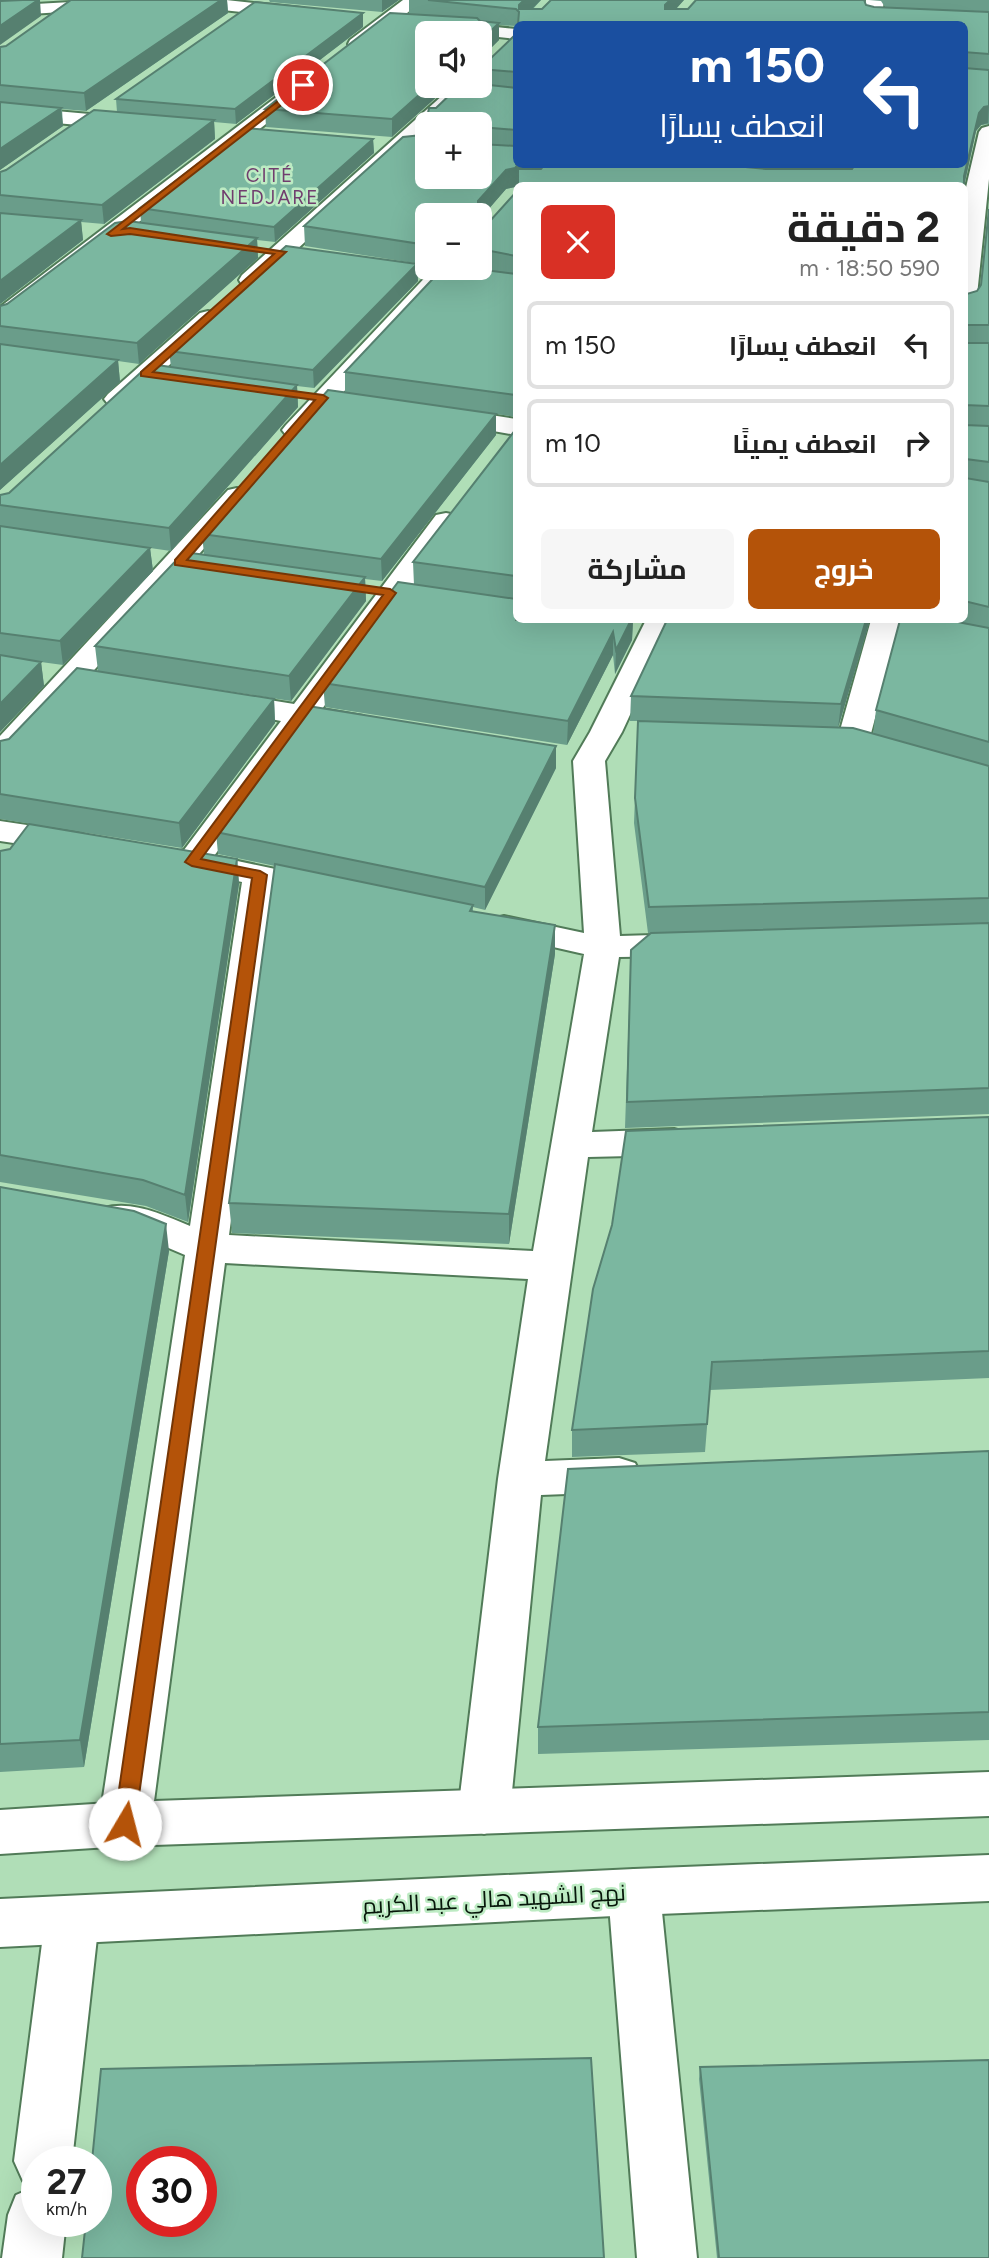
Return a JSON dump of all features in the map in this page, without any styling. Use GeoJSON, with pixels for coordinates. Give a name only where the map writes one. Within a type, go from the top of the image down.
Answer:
{"type":"FeatureCollection","features":[{"type":"Feature","properties":{"kind":"street"},"geometry":{"type":"LineString","coordinates":[[174,0],[258,4],[320,15]]}},
{"type":"Feature","properties":{"kind":"street"},"geometry":{"type":"LineString","coordinates":[[345,53],[414,0]]}},
{"type":"Feature","properties":{"kind":"street"},"geometry":{"type":"LineString","coordinates":[[0,10],[76,4]]}},
{"type":"Feature","properties":{"kind":"street"},"geometry":{"type":"LineString","coordinates":[[40,29],[76,4]]}},
{"type":"Feature","properties":{"kind":"street"},"geometry":{"type":"LineString","coordinates":[[231,23],[258,4]]}},
{"type":"Feature","properties":{"kind":"street"},"geometry":{"type":"LineString","coordinates":[[851,5],[875,13]]}},
{"type":"Feature","properties":{"kind":"street"},"geometry":{"type":"LineString","coordinates":[[360,19],[513,36]]}},
{"type":"Feature","properties":{"kind":"street"},"geometry":{"type":"LineString","coordinates":[[498,55],[513,39]]}},
{"type":"Feature","properties":{"kind":"street"},"geometry":{"type":"LineString","coordinates":[[0,318],[324,69]]}},
{"type":"Feature","properties":{"kind":"street"},"geometry":{"type":"LineString","coordinates":[[104,411],[397,146],[458,98]]}},
{"type":"Feature","properties":{"kind":"street"},"geometry":{"type":"LineString","coordinates":[[69,135],[112,105]]}},
{"type":"Feature","properties":{"kind":"street"},"geometry":{"type":"LineString","coordinates":[[0,112],[159,126]]}},
{"type":"Feature","properties":{"kind":"street"},"geometry":{"type":"LineString","coordinates":[[213,131],[266,135]]}},
{"type":"Feature","properties":{"kind":"street"},"geometry":{"type":"LineString","coordinates":[[968,231],[970,195],[986,160],[989,132]]}},
{"type":"Feature","properties":{"kind":"street"},"geometry":{"type":"LineString","coordinates":[[370,144],[415,148]]}},
{"type":"Feature","properties":{"kind":"street"},"geometry":{"type":"LineString","coordinates":[[74,230],[111,234],[130,231],[150,233]]}},
{"type":"Feature","properties":{"kind":"street"},"geometry":{"type":"LineString","coordinates":[[255,248],[308,256]]}},
{"type":"Feature","properties":{"kind":"street"},"geometry":{"type":"LineString","coordinates":[[278,450],[323,398],[444,280]]}},
{"type":"Feature","properties":{"kind":"street"},"geometry":{"type":"LineString","coordinates":[[118,370],[172,378]]}},
{"type":"Feature","properties":{"kind":"street"},"geometry":{"type":"LineString","coordinates":[[295,394],[350,402]]}},
{"type":"Feature","properties":{"kind":"street"},"geometry":{"type":"LineString","coordinates":[[419,412],[511,436]]}},
{"type":"Feature","properties":{"kind":"street"},"geometry":{"type":"LineString","coordinates":[[0,755],[84,680],[251,480]]}},
{"type":"Feature","properties":{"kind":"street"},"geometry":{"type":"LineString","coordinates":[[192,862],[301,715],[377,591],[466,495]]}},
{"type":"Feature","properties":{"kind":"street"},"geometry":{"type":"LineString","coordinates":[[377,591],[428,598]]}},
{"type":"Feature","properties":{"kind":"street"},"geometry":{"type":"LineString","coordinates":[[886,750],[839,741],[894,623]]}},
{"type":"Feature","properties":{"kind":"street"},"geometry":{"type":"LineString","coordinates":[[484,1812],[520,1479],[551,1266],[603,947],[597,746],[647,626]]}},
{"type":"Feature","properties":{"kind":"street"},"geometry":{"type":"LineString","coordinates":[[35,672],[84,680]]}},
{"type":"Feature","properties":{"kind":"street"},"geometry":{"type":"LineString","coordinates":[[192,697],[383,728]]}},
{"type":"Feature","properties":{"kind":"street"},"geometry":{"type":"LineString","coordinates":[[0,866],[12,832],[101,847]]}},
{"type":"Feature","properties":{"kind":"street"},"geometry":{"type":"LineString","coordinates":[[153,855],[352,894]]}},
{"type":"Feature","properties":{"kind":"street"},"geometry":{"type":"LineString","coordinates":[[125,1824],[260,875]]}},
{"type":"Feature","properties":{"kind":"street"},"geometry":{"type":"LineString","coordinates":[[471,919],[603,947],[713,944]]}},
{"type":"Feature","properties":{"kind":"street"},"geometry":{"type":"LineString","coordinates":[[572,1145],[704,1141]]}},
{"type":"Feature","properties":{"kind":"street"},"geometry":{"type":"LineString","coordinates":[[79,1211],[146,1223],[206,1248],[551,1266]]}},
{"type":"Feature","properties":{"kind":"street"},"geometry":{"type":"LineString","coordinates":[[520,1479],[658,1473]]}},
{"type":"Feature","properties":{"kind":"street"},"geometry":{"type":"LineString","coordinates":[[0,1832],[125,1824],[989,1794]]}},
{"type":"Feature","properties":{"kind":"street","name":"نهج الشهيد هالي عبد الكريم"},"geometry":{"type":"LineString","coordinates":[[0,1923],[634,1892],[989,1878]]}},
{"type":"Feature","properties":{"kind":"street"},"geometry":{"type":"LineString","coordinates":[[634,1892],[667,2258]]}},
{"type":"Feature","properties":{"kind":"street"},"geometry":{"type":"LineString","coordinates":[[45,2146],[72,1920]]}},
{"type":"Feature","properties":{"kind":"street"},"geometry":{"type":"LineString","coordinates":[[32,2258],[34,2237]]}},
{"type":"Feature","properties":{"kind":"building"},"geometry":{"type":"Polygon","coordinates":[[[38,0],[0,26],[0,1],[38,0]]]}},
{"type":"Feature","properties":{"kind":"building"},"geometry":{"type":"Polygon","coordinates":[[[71,0],[221,0],[84,93],[0,85],[0,47],[6,46],[71,0]]]}},
{"type":"Feature","properties":{"kind":"building"},"geometry":{"type":"Polygon","coordinates":[[[428,0],[524,0],[519,9],[542,9],[551,0],[670,0],[665,9],[688,9],[696,0],[864,0],[866,5],[874,7],[989,12],[989,54],[968,52],[968,21],[518,21],[519,12],[516,9],[428,0]]]}},
{"type":"Feature","properties":{"kind":"building"},"geometry":{"type":"Polygon","coordinates":[[[255,2],[363,13],[235,109],[116,99],[255,2]]]}},
{"type":"Feature","properties":{"kind":"building"},"geometry":{"type":"Polygon","coordinates":[[[390,13],[477,18],[480,21],[415,21],[416,98],[392,119],[265,109],[390,13]]]}},
{"type":"Feature","properties":{"kind":"building"},"geometry":{"type":"Polygon","coordinates":[[[513,37],[513,72],[492,70],[492,57],[513,37]]]}},
{"type":"Feature","properties":{"kind":"building"},"geometry":{"type":"Polygon","coordinates":[[[968,68],[989,70],[989,106],[979,113],[968,159],[968,68]]]}},
{"type":"Feature","properties":{"kind":"building"},"geometry":{"type":"Polygon","coordinates":[[[492,85],[513,88],[513,130],[492,128],[492,112],[428,112],[429,108],[436,108],[446,98],[492,98],[492,85]]]}},
{"type":"Feature","properties":{"kind":"building"},"geometry":{"type":"Polygon","coordinates":[[[0,102],[61,108],[0,149],[0,102]]]}},
{"type":"Feature","properties":{"kind":"building"},"geometry":{"type":"Polygon","coordinates":[[[94,110],[214,120],[102,205],[0,195],[0,172],[94,110]]]}},
{"type":"Feature","properties":{"kind":"building"},"geometry":{"type":"Polygon","coordinates":[[[245,128],[373,139],[274,227],[140,208],[245,128]]]}},
{"type":"Feature","properties":{"kind":"building"},"geometry":{"type":"Polygon","coordinates":[[[415,136],[415,189],[489,189],[478,203],[415,203],[415,243],[304,226],[403,137],[415,136]]]}},
{"type":"Feature","properties":{"kind":"building"},"geometry":{"type":"Polygon","coordinates":[[[492,145],[513,146],[515,168],[506,170],[492,186],[492,145]]]}},
{"type":"Feature","properties":{"kind":"building"},"geometry":{"type":"Polygon","coordinates":[[[542,168],[966,168],[964,182],[518,182],[518,169],[542,168]]]}},
{"type":"Feature","properties":{"kind":"building"},"geometry":{"type":"Polygon","coordinates":[[[513,195],[513,255],[492,251],[492,219],[513,195]]]}},
{"type":"Feature","properties":{"kind":"building"},"geometry":{"type":"Polygon","coordinates":[[[989,209],[989,325],[968,325],[968,294],[977,291],[981,285],[989,209]]]}},
{"type":"Feature","properties":{"kind":"building"},"geometry":{"type":"Polygon","coordinates":[[[0,213],[81,220],[0,281],[0,213]]]}},
{"type":"Feature","properties":{"kind":"building"},"geometry":{"type":"Polygon","coordinates":[[[128,221],[257,238],[137,343],[0,326],[0,306],[7,304],[115,223],[128,221]]]}},
{"type":"Feature","properties":{"kind":"building"},"geometry":{"type":"Polygon","coordinates":[[[286,246],[415,264],[313,370],[169,351],[286,246]]]}},
{"type":"Feature","properties":{"kind":"building"},"geometry":{"type":"Polygon","coordinates":[[[492,271],[513,274],[513,395],[345,372],[432,280],[492,280],[492,271]]]}},
{"type":"Feature","properties":{"kind":"building"},"geometry":{"type":"Polygon","coordinates":[[[968,343],[989,343],[989,406],[968,405],[968,343]]]}},
{"type":"Feature","properties":{"kind":"building"},"geometry":{"type":"Polygon","coordinates":[[[0,344],[118,360],[0,465],[0,344]]]}},
{"type":"Feature","properties":{"kind":"building"},"geometry":{"type":"Polygon","coordinates":[[[150,364],[297,385],[169,528],[0,505],[0,495],[9,493],[150,364]]]}},
{"type":"Feature","properties":{"kind":"building"},"geometry":{"type":"Polygon","coordinates":[[[328,390],[496,414],[381,559],[202,534],[328,390]]]}},
{"type":"Feature","properties":{"kind":"building"},"geometry":{"type":"Polygon","coordinates":[[[968,425],[989,426],[989,462],[968,459],[968,425]]]}},
{"type":"Feature","properties":{"kind":"building"},"geometry":{"type":"Polygon","coordinates":[[[513,433],[513,576],[413,562],[513,433]]]}},
{"type":"Feature","properties":{"kind":"building"},"geometry":{"type":"Polygon","coordinates":[[[968,478],[989,482],[989,607],[968,602],[968,478]]]}},
{"type":"Feature","properties":{"kind":"building"},"geometry":{"type":"Polygon","coordinates":[[[0,526],[150,548],[60,641],[0,633],[0,526]]]}},
{"type":"Feature","properties":{"kind":"building"},"geometry":{"type":"Polygon","coordinates":[[[184,552],[365,577],[289,676],[95,646],[184,552]]]}},
{"type":"Feature","properties":{"kind":"building"},"geometry":{"type":"Polygon","coordinates":[[[398,582],[513,599],[513,623],[630,623],[616,650],[613,632],[568,721],[323,683],[398,582]]]}},
{"type":"Feature","properties":{"kind":"building"},"geometry":{"type":"Polygon","coordinates":[[[666,623],[865,623],[841,704],[631,696],[666,623]]]}},
{"type":"Feature","properties":{"kind":"building"},"geometry":{"type":"Polygon","coordinates":[[[899,623],[963,623],[989,628],[989,742],[876,710],[899,623]]]}},
{"type":"Feature","properties":{"kind":"building"},"geometry":{"type":"Polygon","coordinates":[[[0,655],[41,662],[0,704],[0,655]]]}},
{"type":"Feature","properties":{"kind":"building"},"geometry":{"type":"Polygon","coordinates":[[[77,668],[274,699],[179,823],[0,794],[0,741],[9,739],[77,668]]]}},
{"type":"Feature","properties":{"kind":"building"},"geometry":{"type":"Polygon","coordinates":[[[308,706],[556,746],[485,887],[216,832],[308,706]]]}},
{"type":"Feature","properties":{"kind":"building"},"geometry":{"type":"Polygon","coordinates":[[[638,721],[853,728],[989,766],[989,898],[649,907],[635,798],[638,721]]]}},
{"type":"Feature","properties":{"kind":"building"},"geometry":{"type":"Polygon","coordinates":[[[29,824],[237,859],[185,1195],[143,1180],[0,1155],[0,851],[10,849],[29,824]]]}},
{"type":"Feature","properties":{"kind":"building"},"geometry":{"type":"Polygon","coordinates":[[[275,864],[473,905],[470,911],[555,925],[509,1214],[229,1203],[275,864]]]}},
{"type":"Feature","properties":{"kind":"building"},"geometry":{"type":"Polygon","coordinates":[[[989,923],[989,1088],[627,1102],[631,950],[651,933],[989,923]]]}},
{"type":"Feature","properties":{"kind":"building"},"geometry":{"type":"Polygon","coordinates":[[[989,1117],[989,1351],[712,1362],[707,1424],[572,1430],[593,1289],[612,1225],[626,1131],[989,1117]]]}},
{"type":"Feature","properties":{"kind":"building"},"geometry":{"type":"Polygon","coordinates":[[[0,1187],[134,1211],[166,1224],[80,1740],[0,1744],[0,1187]]]}},
{"type":"Feature","properties":{"kind":"building"},"geometry":{"type":"Polygon","coordinates":[[[989,1451],[989,1712],[538,1727],[568,1469],[989,1451]]]}},
{"type":"Feature","properties":{"kind":"building"},"geometry":{"type":"Polygon","coordinates":[[[591,2058],[604,2258],[82,2258],[84,2237],[112,2237],[112,2146],[93,2146],[101,2069],[591,2058]]]}},
{"type":"Feature","properties":{"kind":"building"},"geometry":{"type":"Polygon","coordinates":[[[989,2060],[989,2258],[719,2258],[700,2067],[989,2060]]]}},
{"type":"Feature","properties":{"kind":"district","name":"CITÉ NEDJARE"},"geometry":{"type":"Point","coordinates":[270,186]}},
{"type":"Feature","properties":{"kind":"route"},"geometry":{"type":"LineString","coordinates":[[125,1824],[260,875],[192,862],[390,593],[179,562],[323,398],[145,374],[282,252],[160,234],[130,231],[111,234],[303,85]]}}]}
